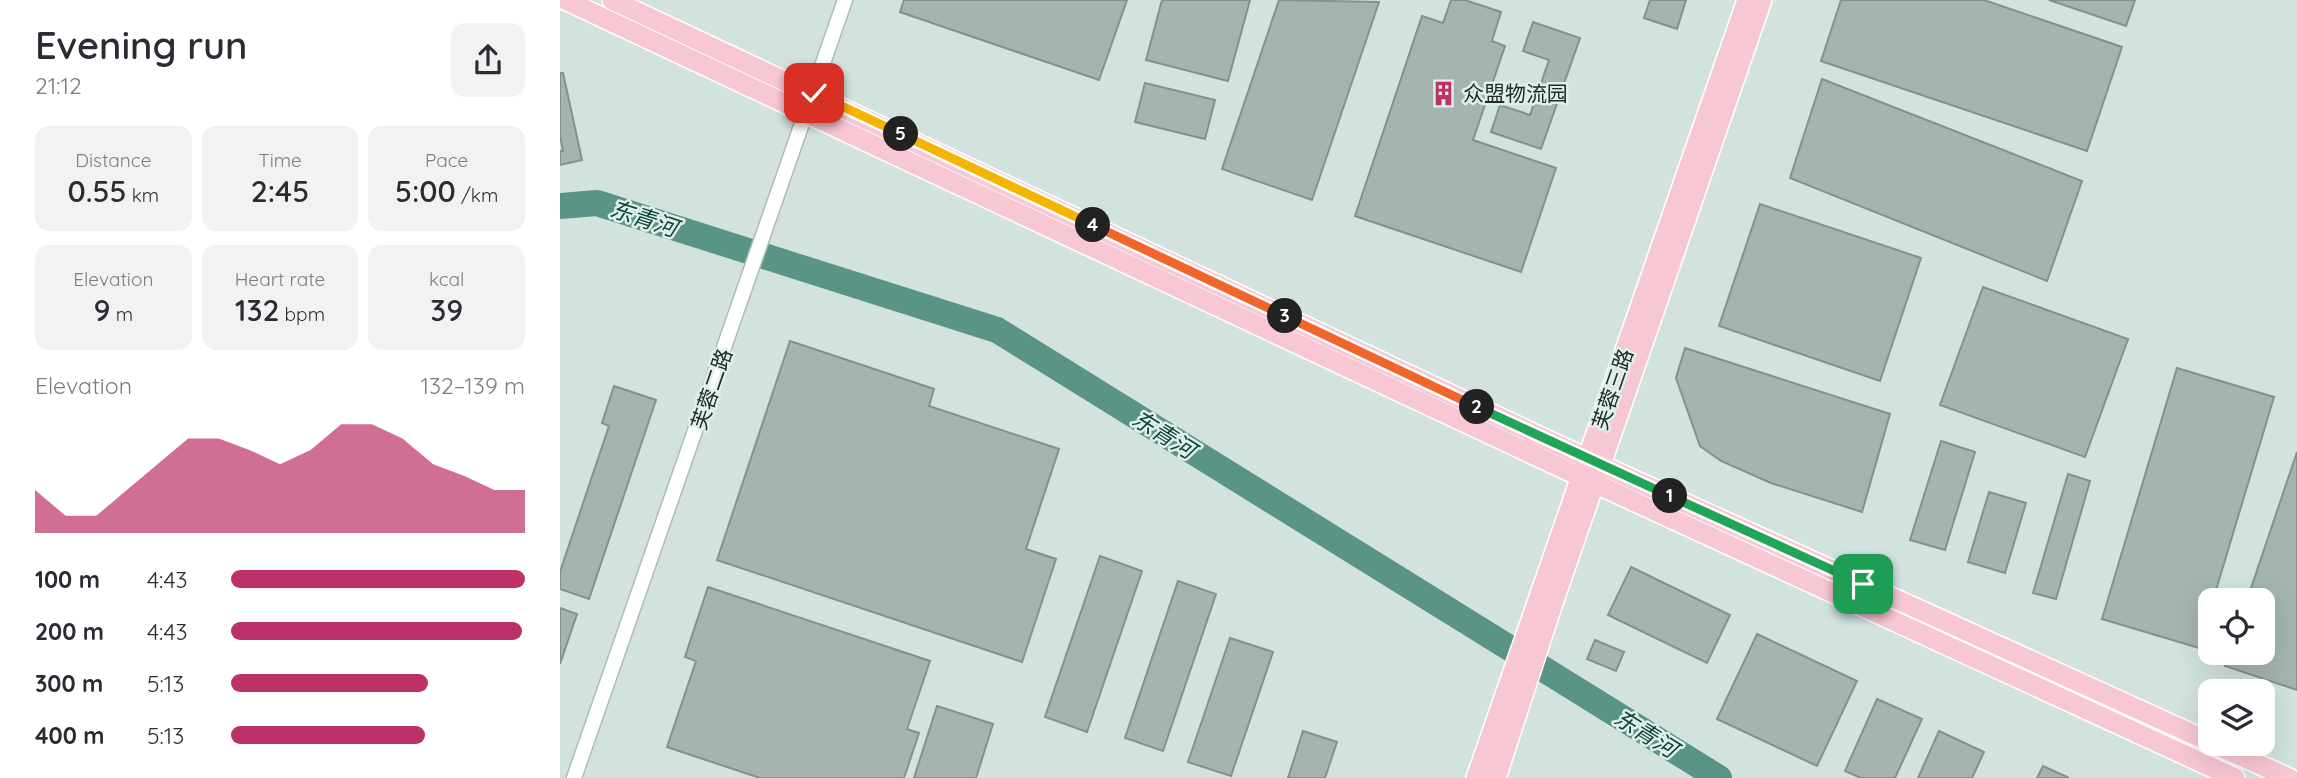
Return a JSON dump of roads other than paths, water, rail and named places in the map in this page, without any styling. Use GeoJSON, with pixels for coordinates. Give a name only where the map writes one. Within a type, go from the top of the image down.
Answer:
{"type":"FeatureCollection","features":[{"type":"Feature","properties":{"kind":"main road"},"geometry":{"type":"LineString","coordinates":[[565,0],[811,102]]}},
{"type":"Feature","properties":{"kind":"main road"},"geometry":{"type":"LineString","coordinates":[[612,0],[811,102],[2235,778]]}},
{"type":"Feature","properties":{"kind":"main road","name":"芙蓉三路"},"geometry":{"type":"LineString","coordinates":[[1592,471],[1747,0]]}},
{"type":"Feature","properties":{"kind":"main road","name":"芙蓉三路"},"geometry":{"type":"LineString","coordinates":[[1476,778],[1508,713],[1762,0]]}},
{"type":"Feature","properties":{"kind":"main road"},"geometry":{"type":"LineString","coordinates":[[1592,471],[2198,737]]}},
{"type":"Feature","properties":{"kind":"main road","name":"芙蓉三路"},"geometry":{"type":"LineString","coordinates":[[1496,778],[1508,713]]}},
{"type":"Feature","properties":{"kind":"main road"},"geometry":{"type":"LineString","coordinates":[[2241,756],[2289,778]]}},
{"type":"Feature","properties":{"kind":"street","name":"芙蓉二路"},"geometry":{"type":"LineString","coordinates":[[575,778],[845,0]]}},
{"type":"Feature","properties":{"kind":"waterway","name":"东青河"},"geometry":{"type":"LineString","coordinates":[[560,206],[597,203],[997,330],[1719,778]]}},
{"type":"Feature","properties":{"kind":"place","name":"众盟物流园"},"geometry":{"type":"Point","coordinates":[1443,93]}}]}
